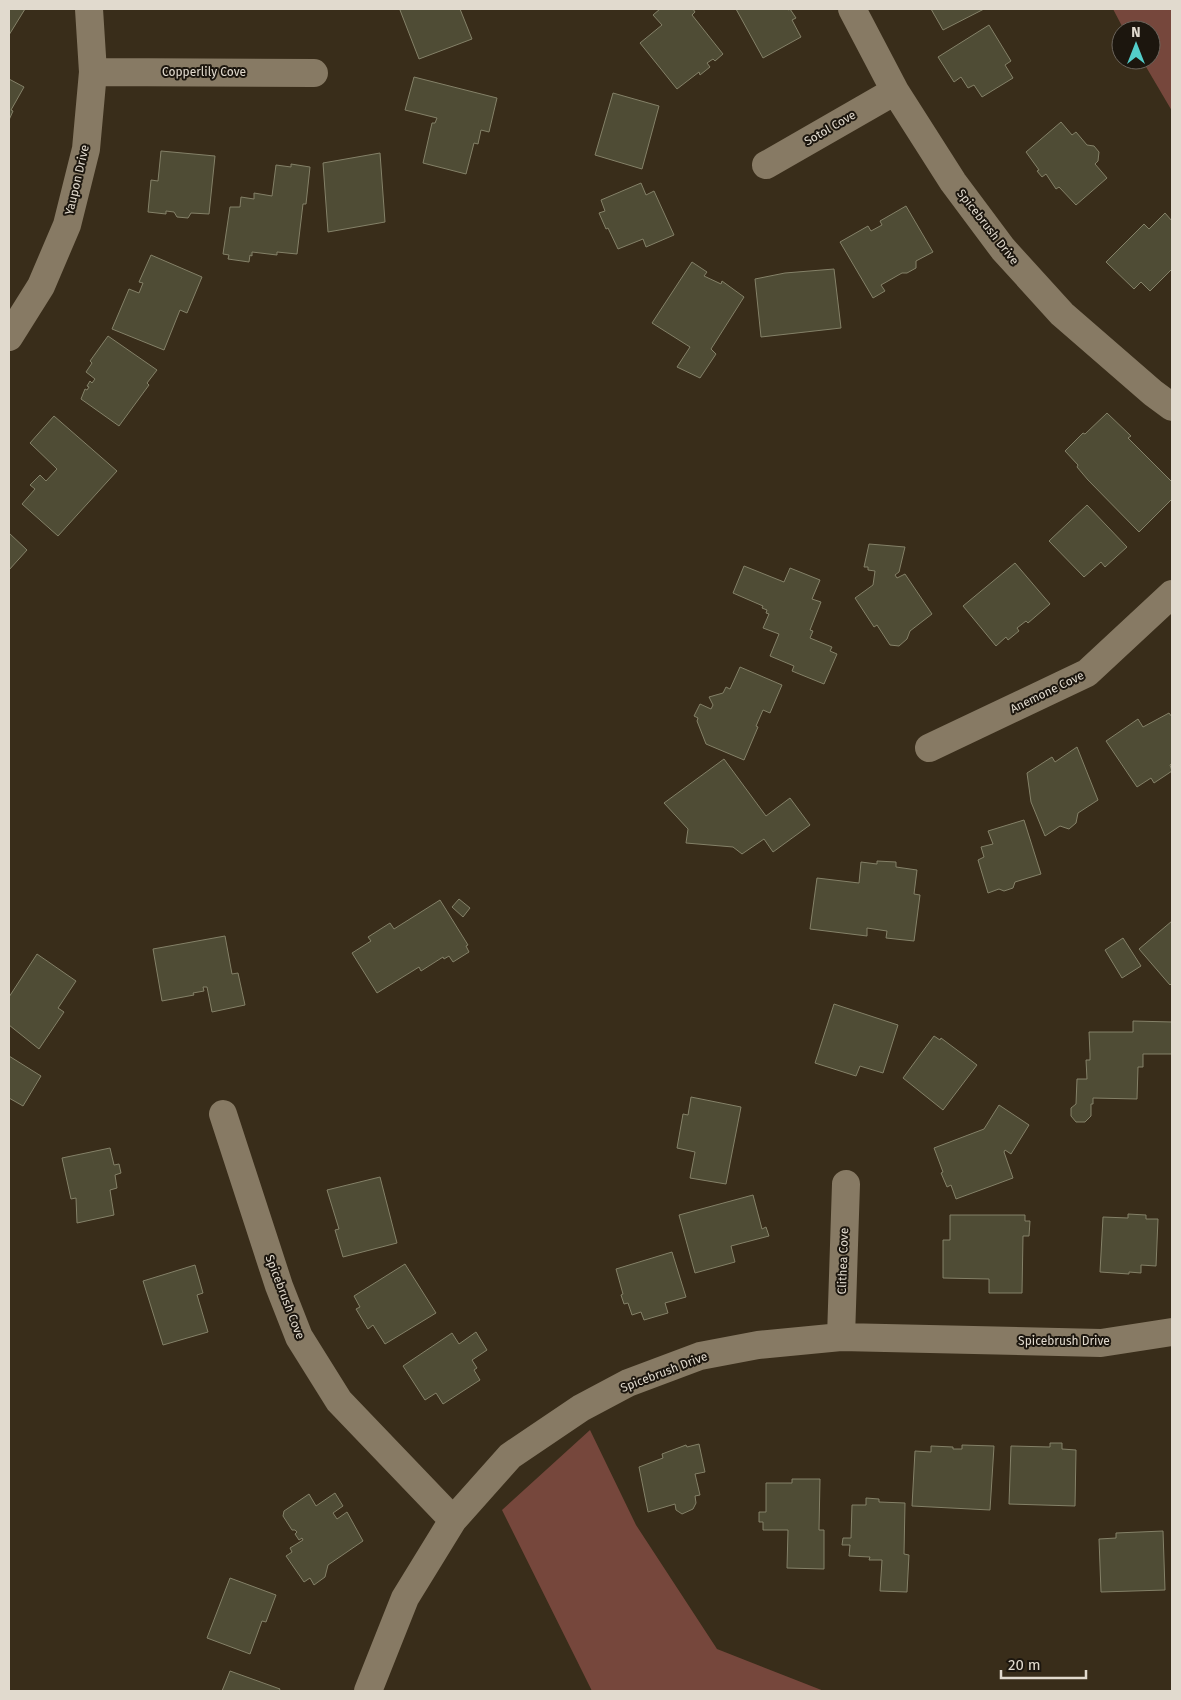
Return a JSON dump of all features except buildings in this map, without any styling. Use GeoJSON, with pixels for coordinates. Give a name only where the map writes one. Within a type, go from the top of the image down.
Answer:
{"type":"FeatureCollection","features":[{"type":"Feature","properties":{"kind":"street","name":"Yaupon Drive"},"geometry":{"type":"LineString","coordinates":[[9,337],[41,286],[67,225],[86,149],[93,72],[88,9]]}},
{"type":"Feature","properties":{"kind":"street","name":"Spicebrush Drive"},"geometry":{"type":"LineString","coordinates":[[852,9],[895,91],[953,182],[1003,249],[1062,314],[1153,393],[1172,407]]}},
{"type":"Feature","properties":{"kind":"street","name":"Copperlily Cove"},"geometry":{"type":"LineString","coordinates":[[93,72],[314,73]]}},
{"type":"Feature","properties":{"kind":"street","name":"Sotol Cove"},"geometry":{"type":"LineString","coordinates":[[766,165],[895,91]]}},
{"type":"Feature","properties":{"kind":"street","name":"Anemone Cove"},"geometry":{"type":"LineString","coordinates":[[929,748],[1087,673],[1172,594]]}},
{"type":"Feature","properties":{"kind":"street","name":"Spicebrush Cove"},"geometry":{"type":"LineString","coordinates":[[223,1114],[279,1286],[300,1337],[339,1401],[453,1520]]}},
{"type":"Feature","properties":{"kind":"street","name":"Clithea Cove"},"geometry":{"type":"LineString","coordinates":[[841,1337],[846,1184]]}},
{"type":"Feature","properties":{"kind":"street","name":"Spicebrush Drive"},"geometry":{"type":"LineString","coordinates":[[368,1691],[405,1598],[453,1520],[510,1456],[581,1408],[628,1383],[700,1356],[758,1345],[841,1337],[1101,1343],[1172,1332]]}},
{"type":"Feature","properties":{"kind":"shaded area"},"geometry":{"type":"Polygon","coordinates":[[[1113,9],[1172,9],[1172,111],[1148,70],[1161,70],[1161,20],[1119,20],[1113,9]]]}},
{"type":"Feature","properties":{"kind":"shaded area"},"geometry":{"type":"Polygon","coordinates":[[[590,1430],[636,1525],[717,1649],[824,1691],[592,1691],[502,1510],[590,1430]]]}}]}
